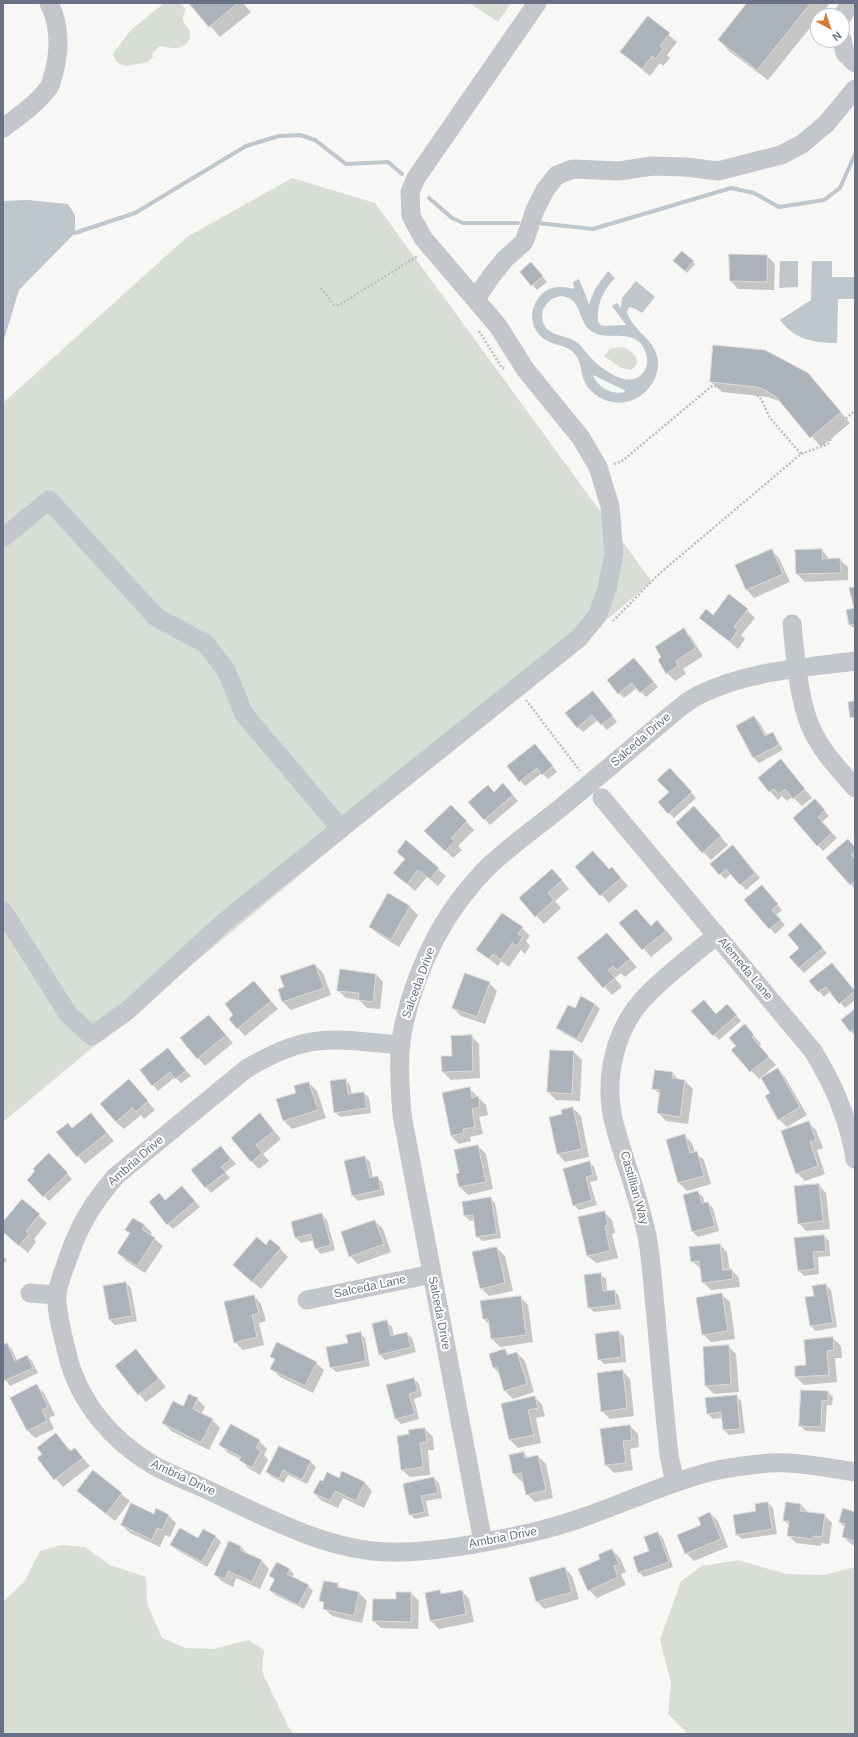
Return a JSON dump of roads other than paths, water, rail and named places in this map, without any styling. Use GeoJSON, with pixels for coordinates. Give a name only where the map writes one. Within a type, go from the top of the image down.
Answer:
{"type":"FeatureCollection","features":[{"type":"Feature","properties":{"kind":"street"},"geometry":{"type":"LineString","coordinates":[[3,128],[18,117],[50,86],[58,57],[58,38],[54,13],[49,3]]}},
{"type":"Feature","properties":{"kind":"street"},"geometry":{"type":"LineString","coordinates":[[3,911],[68,1014],[92,1036],[127,1011],[224,922],[579,638],[597,616],[606,588],[614,554],[610,506],[598,467],[582,438],[522,365],[498,326],[423,238],[411,216],[410,192],[416,178],[537,3]]}},
{"type":"Feature","properties":{"kind":"street"},"geometry":{"type":"LineString","coordinates":[[844,48],[845,53],[855,63]]}},
{"type":"Feature","properties":{"kind":"street"},"geometry":{"type":"LineString","coordinates":[[477,300],[481,290],[492,275],[505,259],[524,242],[535,210],[545,190],[557,176],[573,169],[618,171],[652,166],[686,167],[718,171],[781,155],[802,144],[826,124],[855,89]]}},
{"type":"Feature","properties":{"kind":"street"},"geometry":{"type":"LineString","coordinates":[[3,538],[48,500],[157,618],[205,643],[226,670],[244,714],[341,829]]}},
{"type":"Feature","properties":{"kind":"street"},"geometry":{"type":"LineString","coordinates":[[792,624],[797,669],[806,715],[812,731],[822,749],[855,788]]}},
{"type":"Feature","properties":{"kind":"street","name":"Salceda Drive"},"geometry":{"type":"LineString","coordinates":[[483,1542],[402,1114],[400,1084],[401,1045],[404,1024],[424,963],[435,938],[450,913],[490,866],[678,709],[698,696],[741,679],[855,661]]}},
{"type":"Feature","properties":{"kind":"street","name":"Alemeda Lane"},"geometry":{"type":"LineString","coordinates":[[602,798],[813,1052],[823,1067],[838,1098],[848,1124],[855,1159]]}},
{"type":"Feature","properties":{"kind":"street","name":"Castillian Way"},"geometry":{"type":"LineString","coordinates":[[675,1483],[669,1456],[647,1237],[634,1185],[614,1122],[610,1100],[610,1078],[615,1053],[624,1030],[633,1013],[647,994],[717,935]]}},
{"type":"Feature","properties":{"kind":"street","name":"Ambria Drive"},"geometry":{"type":"LineString","coordinates":[[401,1045],[334,1040],[311,1042],[287,1048],[265,1058],[246,1069],[116,1176],[98,1197],[75,1237],[57,1295],[61,1327],[70,1366],[78,1386],[87,1403],[114,1436],[133,1452],[156,1467],[288,1526],[322,1540],[354,1548],[388,1552],[433,1551],[528,1534],[582,1518],[675,1483],[709,1472],[762,1464],[810,1465],[855,1472]]}},
{"type":"Feature","properties":{"kind":"street","name":"Salceda Lane"},"geometry":{"type":"LineString","coordinates":[[307,1300],[432,1274]]}},
{"type":"Feature","properties":{"kind":"street"},"geometry":{"type":"LineString","coordinates":[[30,1293],[57,1295]]}},
{"type":"Feature","properties":{"kind":"waterway"},"geometry":{"type":"LineString","coordinates":[[75,233],[135,213],[246,146],[279,136],[300,135],[315,140],[346,164],[388,162],[402,174]]}},
{"type":"Feature","properties":{"kind":"waterway"},"geometry":{"type":"LineString","coordinates":[[538,223],[593,229],[731,188],[754,193],[779,207],[824,200],[840,188],[855,154]]}},
{"type":"Feature","properties":{"kind":"waterway"},"geometry":{"type":"LineString","coordinates":[[429,198],[452,218],[463,223],[518,223]]}}]}
